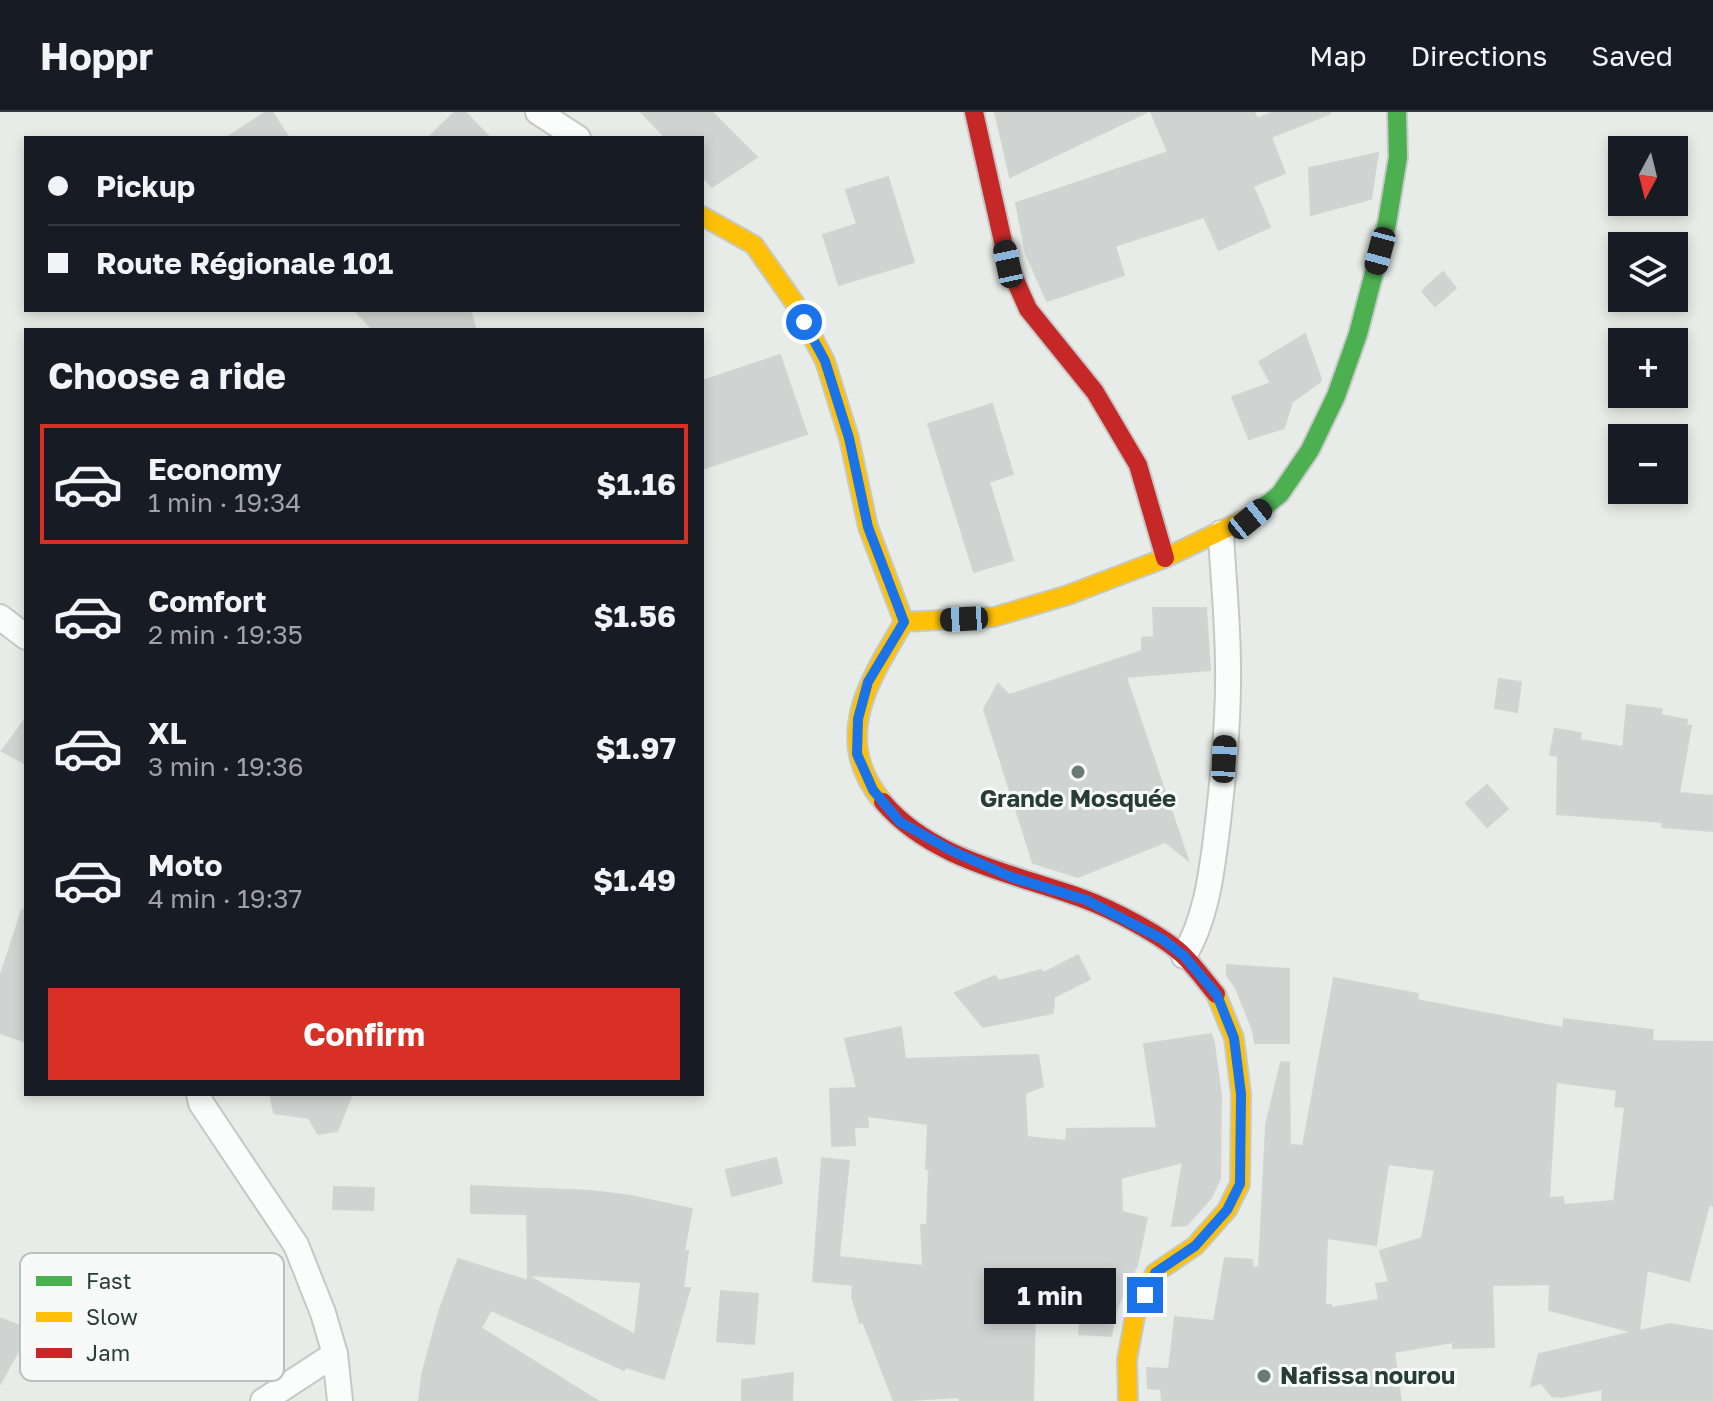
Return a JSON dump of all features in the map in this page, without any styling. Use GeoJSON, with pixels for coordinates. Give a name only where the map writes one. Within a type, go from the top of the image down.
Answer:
{"type":"FeatureCollection","features":[{"type":"Feature","properties":{"kind":"street"},"geometry":{"type":"LineString","coordinates":[[538,112],[575,136]]}},
{"type":"Feature","properties":{"kind":"street"},"geometry":{"type":"LineString","coordinates":[[974,112],[1008,264],[1028,309],[1095,392],[1138,465],[1165,558]]}},
{"type":"Feature","properties":{"kind":"street"},"geometry":{"type":"LineString","coordinates":[[904,622],[994,617],[1068,595],[1221,533],[1250,519],[1280,494],[1310,450],[1336,396],[1358,334],[1387,223],[1398,157],[1397,112]]}},
{"type":"Feature","properties":{"kind":"street"},"geometry":{"type":"LineString","coordinates":[[704,217],[754,245],[794,302],[825,361],[849,438],[868,527],[904,622]]}},
{"type":"Feature","properties":{"kind":"street"},"geometry":{"type":"LineString","coordinates":[[1184,956],[1192,943],[1203,909],[1213,863],[1222,789],[1228,669],[1221,533]]}},
{"type":"Feature","properties":{"kind":"street"},"geometry":{"type":"LineString","coordinates":[[0,617],[24,635]]}},
{"type":"Feature","properties":{"kind":"street"},"geometry":{"type":"LineString","coordinates":[[904,622],[868,682],[858,719],[857,754],[873,790],[900,822],[952,851],[1011,877],[1086,900],[1162,939],[1184,956],[1217,995],[1234,1038],[1241,1094],[1240,1184],[1227,1210],[1195,1246],[1155,1273],[1135,1316],[1127,1360],[1128,1401]]}},
{"type":"Feature","properties":{"kind":"street"},"geometry":{"type":"LineString","coordinates":[[200,1096],[208,1114],[296,1245],[323,1313],[335,1354],[340,1401]]}},
{"type":"Feature","properties":{"kind":"street"},"geometry":{"type":"LineString","coordinates":[[263,1401],[335,1354]]}},
{"type":"Feature","properties":{"kind":"building"},"geometry":{"type":"Polygon","coordinates":[[[266,112],[272,112],[288,136],[229,136],[266,112]]]}},
{"type":"Feature","properties":{"kind":"building"},"geometry":{"type":"Polygon","coordinates":[[[455,112],[465,112],[488,136],[430,136],[455,112]]]}},
{"type":"Feature","properties":{"kind":"building"},"geometry":{"type":"Polygon","coordinates":[[[641,112],[712,112],[757,157],[712,187],[704,178],[704,136],[664,136],[641,112]]]}},
{"type":"Feature","properties":{"kind":"building"},"geometry":{"type":"Polygon","coordinates":[[[995,112],[1147,112],[1010,177],[995,112]]]}},
{"type":"Feature","properties":{"kind":"building"},"geometry":{"type":"Polygon","coordinates":[[[1151,112],[1254,112],[1257,119],[1273,112],[1331,113],[1271,137],[1285,173],[1253,186],[1270,227],[1219,250],[1204,217],[1115,246],[1124,275],[1047,301],[1026,254],[1016,203],[1168,152],[1151,112]]]}},
{"type":"Feature","properties":{"kind":"building"},"geometry":{"type":"Polygon","coordinates":[[[1378,153],[1371,199],[1311,215],[1309,168],[1378,153]]]}},
{"type":"Feature","properties":{"kind":"building"},"geometry":{"type":"Polygon","coordinates":[[[888,177],[914,262],[839,285],[823,235],[857,224],[846,190],[888,177]]]}},
{"type":"Feature","properties":{"kind":"building"},"geometry":{"type":"Polygon","coordinates":[[[1443,272],[1456,288],[1435,306],[1422,291],[1443,272]]]}},
{"type":"Feature","properties":{"kind":"building"},"geometry":{"type":"Polygon","coordinates":[[[357,312],[471,312],[475,328],[371,328],[357,312]]]}},
{"type":"Feature","properties":{"kind":"building"},"geometry":{"type":"Polygon","coordinates":[[[1305,334],[1320,382],[1292,402],[1284,428],[1249,439],[1232,397],[1271,383],[1259,362],[1305,334]]]}},
{"type":"Feature","properties":{"kind":"building"},"geometry":{"type":"Polygon","coordinates":[[[780,355],[807,434],[704,468],[704,380],[780,355]]]}},
{"type":"Feature","properties":{"kind":"building"},"geometry":{"type":"Polygon","coordinates":[[[992,404],[1013,474],[989,482],[1013,560],[974,572],[928,424],[992,404]]]}},
{"type":"Feature","properties":{"kind":"building"},"geometry":{"type":"Polygon","coordinates":[[[1153,608],[1206,608],[1210,670],[1126,677],[1188,860],[1165,842],[1078,877],[1033,863],[984,709],[998,684],[1009,695],[1142,651],[1142,638],[1154,637],[1153,608]]]}},
{"type":"Feature","properties":{"kind":"building"},"geometry":{"type":"Polygon","coordinates":[[[1499,679],[1521,682],[1517,712],[1495,708],[1499,679]]]}},
{"type":"Feature","properties":{"kind":"building"},"geometry":{"type":"Polygon","coordinates":[[[1627,705],[1662,709],[1661,715],[1687,720],[1686,725],[1691,726],[1679,793],[1713,796],[1713,831],[1662,827],[1663,822],[1557,814],[1558,756],[1550,755],[1555,729],[1581,733],[1580,740],[1623,747],[1627,705]]]}},
{"type":"Feature","properties":{"kind":"building"},"geometry":{"type":"Polygon","coordinates":[[[24,721],[24,763],[2,751],[24,721]]]}},
{"type":"Feature","properties":{"kind":"building"},"geometry":{"type":"Polygon","coordinates":[[[1487,785],[1508,809],[1487,827],[1466,803],[1487,785]]]}},
{"type":"Feature","properties":{"kind":"building"},"geometry":{"type":"Polygon","coordinates":[[[24,910],[24,1041],[0,1033],[0,977],[24,910]]]}},
{"type":"Feature","properties":{"kind":"building"},"geometry":{"type":"Polygon","coordinates":[[[1078,955],[1090,979],[1054,997],[1053,1013],[983,1027],[955,993],[995,976],[999,981],[1041,970],[1044,973],[1078,955]]]}},
{"type":"Feature","properties":{"kind":"building"},"geometry":{"type":"Polygon","coordinates":[[[1227,965],[1289,969],[1289,1043],[1255,1043],[1236,988],[1227,976],[1227,965]]]}},
{"type":"Feature","properties":{"kind":"building"},"geometry":{"type":"Polygon","coordinates":[[[1334,978],[1418,994],[1417,1000],[1563,1028],[1564,1019],[1653,1030],[1652,1041],[1713,1042],[1713,1206],[1709,1205],[1689,1281],[1647,1270],[1639,1331],[1670,1324],[1713,1331],[1713,1401],[1602,1401],[1603,1389],[1561,1397],[1552,1396],[1541,1383],[1531,1386],[1539,1354],[1633,1332],[1549,1310],[1550,1284],[1492,1285],[1494,1347],[1453,1348],[1453,1342],[1394,1352],[1401,1401],[1162,1401],[1161,1389],[1148,1388],[1147,1368],[1169,1369],[1175,1317],[1214,1321],[1225,1258],[1252,1260],[1253,1268],[1259,1267],[1266,1125],[1281,1062],[1289,1063],[1290,1145],[1303,1146],[1334,978]],[[1556,1082],[1549,1198],[1563,1197],[1564,1205],[1614,1201],[1625,1107],[1615,1106],[1617,1090],[1556,1082]],[[1388,1164],[1376,1245],[1327,1238],[1325,1305],[1331,1305],[1331,1308],[1379,1300],[1376,1284],[1389,1282],[1380,1251],[1422,1238],[1435,1170],[1388,1164]]]}},
{"type":"Feature","properties":{"kind":"building"},"geometry":{"type":"Polygon","coordinates":[[[901,1027],[905,1059],[1038,1055],[1043,1086],[1025,1093],[1027,1137],[1066,1141],[1067,1129],[1157,1128],[1144,1044],[1211,1034],[1221,1095],[1220,1179],[1210,1199],[1187,1225],[1172,1226],[1183,1162],[1121,1178],[1122,1212],[1147,1218],[1137,1265],[1117,1308],[1111,1336],[1079,1334],[1081,1313],[1035,1312],[1033,1401],[960,1401],[959,1397],[894,1401],[863,1322],[860,1323],[852,1297],[853,1285],[813,1281],[822,1158],[849,1161],[839,1257],[923,1266],[921,1225],[927,1225],[928,1124],[867,1116],[868,1127],[854,1127],[855,1145],[832,1146],[830,1089],[857,1088],[845,1039],[901,1027]]]}},
{"type":"Feature","properties":{"kind":"building"},"geometry":{"type":"Polygon","coordinates":[[[270,1096],[351,1096],[337,1131],[318,1134],[309,1118],[274,1113],[270,1096]]]}},
{"type":"Feature","properties":{"kind":"building"},"geometry":{"type":"Polygon","coordinates":[[[776,1158],[782,1183],[732,1196],[726,1170],[776,1158]]]}},
{"type":"Feature","properties":{"kind":"building"},"geometry":{"type":"Polygon","coordinates":[[[471,1186],[592,1191],[692,1209],[684,1251],[688,1251],[683,1288],[690,1288],[664,1379],[626,1367],[624,1370],[491,1310],[481,1328],[598,1401],[419,1401],[422,1375],[439,1312],[458,1259],[528,1281],[528,1276],[635,1335],[641,1282],[528,1275],[527,1214],[471,1213],[471,1186]]]}},
{"type":"Feature","properties":{"kind":"building"},"geometry":{"type":"Polygon","coordinates":[[[334,1187],[374,1188],[373,1210],[333,1209],[334,1187]]]}},
{"type":"Feature","properties":{"kind":"building"},"geometry":{"type":"Polygon","coordinates":[[[721,1291],[758,1294],[754,1344],[717,1341],[721,1291]]]}},
{"type":"Feature","properties":{"kind":"building"},"geometry":{"type":"Polygon","coordinates":[[[0,1318],[20,1326],[20,1348],[0,1384],[0,1318]]]}},
{"type":"Feature","properties":{"kind":"building"},"geometry":{"type":"Polygon","coordinates":[[[793,1373],[792,1401],[742,1401],[742,1380],[793,1373]]]}},
{"type":"Feature","properties":{"kind":"traffic: fast"},"geometry":{"type":"LineString","coordinates":[[1254,515],[1280,494],[1310,450],[1336,396],[1358,334],[1387,223],[1398,157],[1397,112]]}},
{"type":"Feature","properties":{"kind":"traffic: slow"},"geometry":{"type":"LineString","coordinates":[[704,217],[754,245],[794,302],[825,361],[849,438],[868,527],[904,622]]}},
{"type":"Feature","properties":{"kind":"traffic: slow"},"geometry":{"type":"LineString","coordinates":[[883,802],[867,779],[859,756],[857,733],[860,710],[868,688],[904,622],[994,617],[1068,595],[1165,558],[1254,515]]}},
{"type":"Feature","properties":{"kind":"traffic: slow"},"geometry":{"type":"LineString","coordinates":[[1128,1401],[1127,1360],[1135,1316],[1155,1273],[1195,1246],[1227,1210],[1240,1184],[1241,1094],[1234,1038],[1216,994]]}},
{"type":"Feature","properties":{"kind":"traffic: jam"},"geometry":{"type":"LineString","coordinates":[[974,112],[1008,264],[1028,309],[1095,392],[1138,465],[1165,558]]}},
{"type":"Feature","properties":{"kind":"traffic: jam"},"geometry":{"type":"LineString","coordinates":[[883,802],[903,822],[950,852],[1084,899],[1151,932],[1184,956],[1216,994]]}},
{"type":"Feature","properties":{"kind":"place","name":"Grande Mosquée"},"geometry":{"type":"Point","coordinates":[1078,772]}},
{"type":"Feature","properties":{"kind":"place","name":"Nafissa nourou"},"geometry":{"type":"Point","coordinates":[1264,1376]}},
{"type":"Feature","properties":{"kind":"route"},"geometry":{"type":"LineString","coordinates":[[804,322],[825,361],[849,438],[868,527],[904,622],[868,682],[858,719],[857,754],[873,790],[900,822],[952,851],[1011,877],[1086,900],[1162,939],[1184,956],[1217,995],[1234,1038],[1241,1094],[1240,1184],[1227,1210],[1195,1246],[1155,1273],[1145,1295]]}}]}
